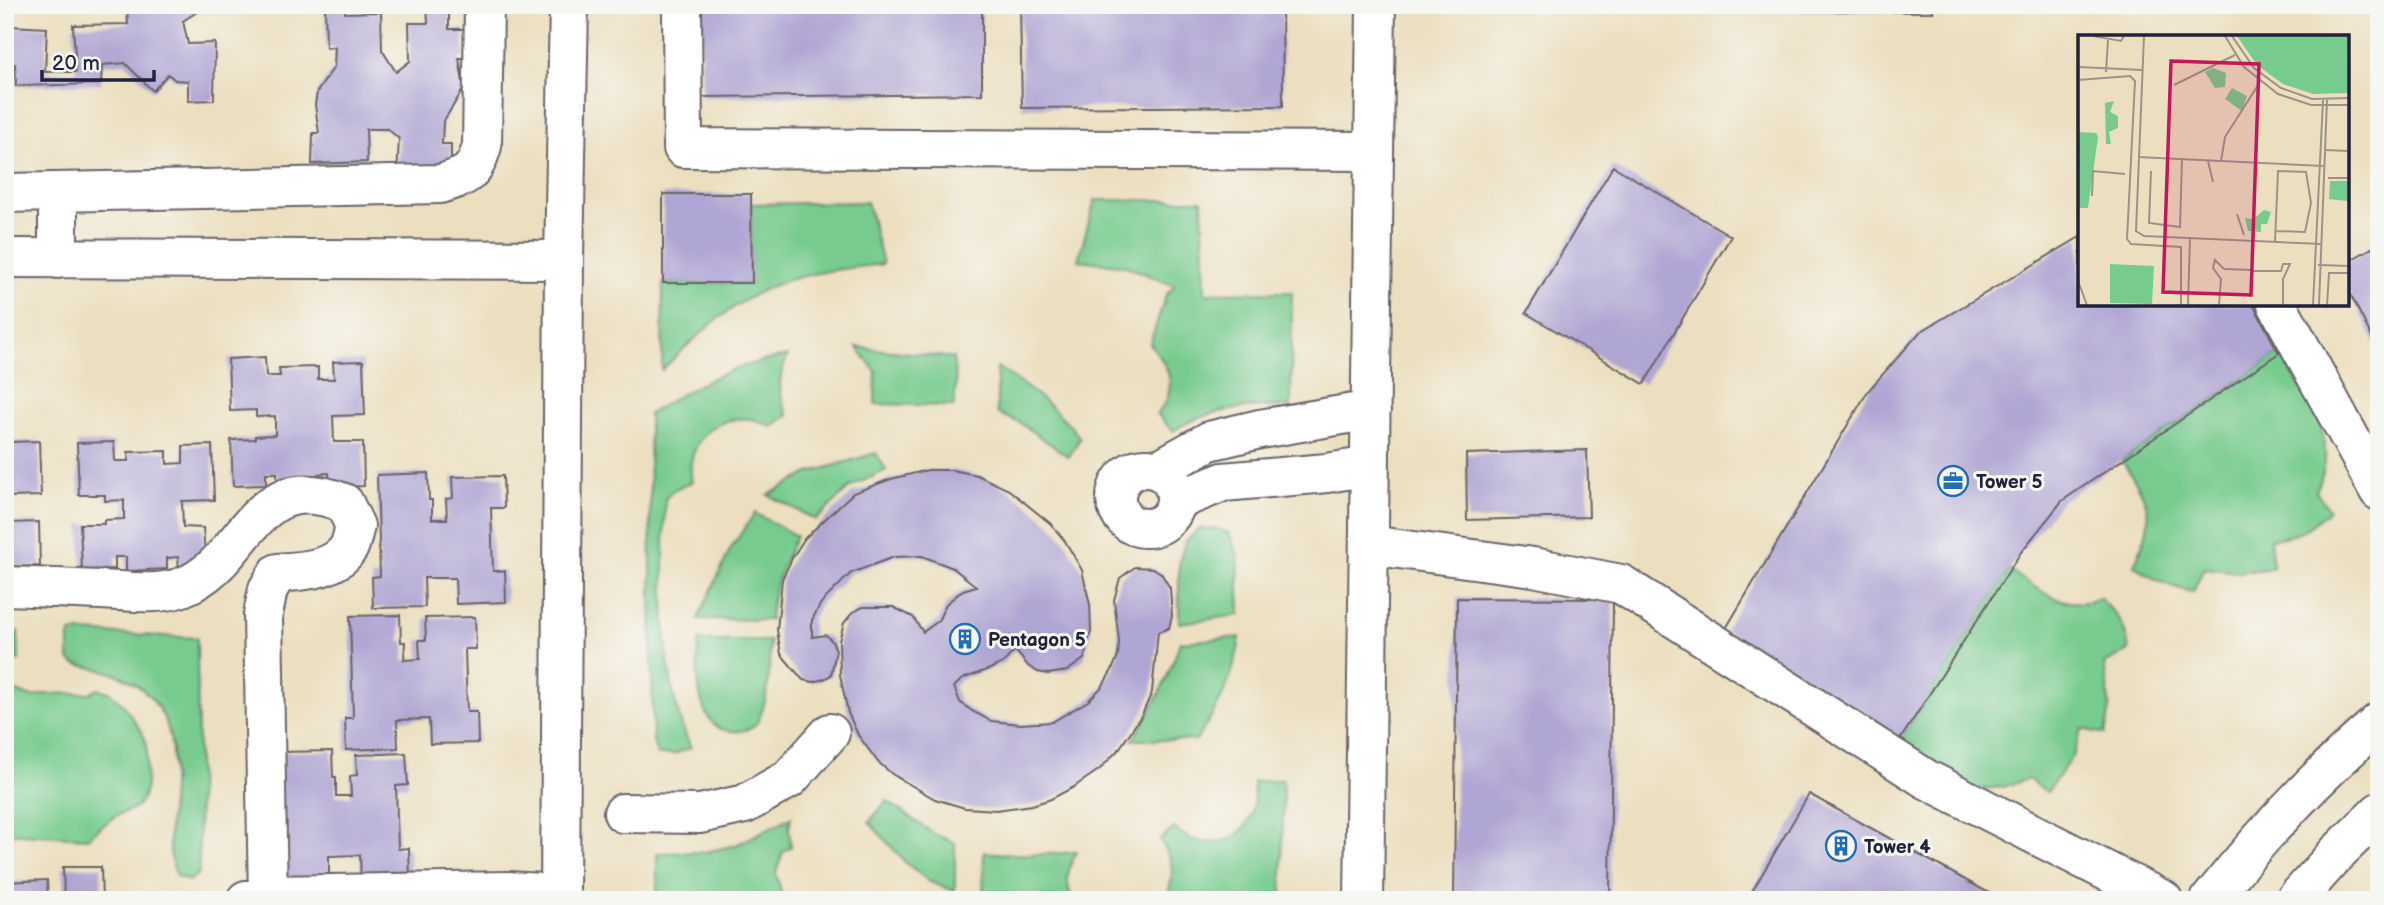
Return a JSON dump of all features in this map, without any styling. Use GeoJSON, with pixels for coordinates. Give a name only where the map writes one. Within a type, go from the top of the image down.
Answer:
{"type":"FeatureCollection","features":[{"type":"Feature","properties":{"kind":"street"},"geometry":{"type":"LineString","coordinates":[[5,192],[440,184],[462,177],[476,166],[482,146],[484,5]]}},
{"type":"Feature","properties":{"kind":"street"},"geometry":{"type":"LineString","coordinates":[[5,586],[155,593],[180,587],[202,578],[273,502],[296,495],[316,495],[344,503],[355,526],[349,549],[334,561],[312,570],[278,573],[268,589],[263,615],[261,898],[498,891],[560,897],[564,260],[569,5]]}},
{"type":"Feature","properties":{"kind":"street"},"geometry":{"type":"LineString","coordinates":[[681,5],[683,148],[1374,151]]}},
{"type":"Feature","properties":{"kind":"street"},"geometry":{"type":"LineString","coordinates":[[1364,900],[1376,5]]}},
{"type":"Feature","properties":{"kind":"street"},"geometry":{"type":"LineString","coordinates":[[58,193],[58,259]]}},
{"type":"Feature","properties":{"kind":"street"},"geometry":{"type":"LineString","coordinates":[[5,258],[564,260]]}},
{"type":"Feature","properties":{"kind":"street"},"geometry":{"type":"LineString","coordinates":[[2278,306],[2379,491]]}},
{"type":"Feature","properties":{"kind":"street"},"geometry":{"type":"LineString","coordinates":[[1370,466],[1328,473],[1167,485],[1209,441],[1260,429],[1371,410]]}},
{"type":"Feature","properties":{"kind":"street"},"geometry":{"type":"LineString","coordinates":[[1369,545],[1534,567],[1621,584],[1926,779],[2163,900]]}},
{"type":"Feature","properties":{"kind":"street"},"geometry":{"type":"LineString","coordinates":[[2210,900],[2290,805],[2379,722]]}},
{"type":"Feature","properties":{"kind":"street"},"geometry":{"type":"LineString","coordinates":[[623,813],[700,814],[745,804],[789,779],[830,733]]}},
{"type":"Feature","properties":{"kind":"street"},"geometry":{"type":"LineString","coordinates":[[2295,900],[2379,812]]}},
{"type":"Feature","properties":{"kind":"green space"},"geometry":{"type":"Polygon","coordinates":[[[1095,200],[1202,200],[1205,293],[1292,292],[1291,407],[1245,408],[1215,413],[1186,423],[1173,431],[1157,414],[1164,405],[1170,387],[1163,361],[1150,344],[1166,295],[1175,286],[1126,266],[1078,260],[1095,200]]]}},
{"type":"Feature","properties":{"kind":"green space"},"geometry":{"type":"Polygon","coordinates":[[[867,202],[883,264],[807,275],[765,289],[718,319],[662,370],[663,283],[751,283],[751,204],[867,202]]]}},
{"type":"Feature","properties":{"kind":"green space"},"geometry":{"type":"Polygon","coordinates":[[[857,347],[953,358],[956,382],[954,406],[875,404],[876,372],[857,347]]]}},
{"type":"Feature","properties":{"kind":"green space"},"geometry":{"type":"Polygon","coordinates":[[[2279,353],[2318,419],[2325,453],[2323,471],[2316,491],[2329,510],[2302,531],[2270,539],[2273,568],[2239,572],[2204,568],[2193,592],[2155,579],[2134,565],[2146,534],[2148,511],[2139,488],[2122,461],[2279,353]]]}},
{"type":"Feature","properties":{"kind":"green space"},"geometry":{"type":"Polygon","coordinates":[[[788,356],[780,386],[788,415],[772,427],[757,420],[741,418],[726,421],[713,428],[702,437],[695,450],[691,465],[692,482],[675,489],[665,499],[664,593],[668,658],[672,689],[691,748],[674,754],[657,755],[653,740],[649,414],[715,377],[749,365],[788,356]]]}},
{"type":"Feature","properties":{"kind":"green space"},"geometry":{"type":"Polygon","coordinates":[[[997,367],[1042,399],[1080,438],[1069,457],[1020,423],[997,413],[997,367]]]}},
{"type":"Feature","properties":{"kind":"green space"},"geometry":{"type":"Polygon","coordinates":[[[876,453],[886,470],[850,487],[816,520],[768,495],[809,473],[876,453]]]}},
{"type":"Feature","properties":{"kind":"green space"},"geometry":{"type":"Polygon","coordinates":[[[755,513],[796,536],[775,587],[770,620],[698,619],[731,548],[755,513]]]}},
{"type":"Feature","properties":{"kind":"green space"},"geometry":{"type":"Polygon","coordinates":[[[1214,528],[1229,533],[1238,556],[1240,615],[1179,623],[1179,563],[1185,542],[1199,529],[1214,528]]]}},
{"type":"Feature","properties":{"kind":"green space"},"geometry":{"type":"Polygon","coordinates":[[[2009,570],[2041,591],[2063,600],[2087,602],[2100,598],[2120,622],[2128,642],[2129,651],[2104,664],[2110,708],[2105,734],[2082,729],[2073,755],[2047,792],[2028,779],[2003,787],[1973,790],[1896,746],[2009,570]]]}},
{"type":"Feature","properties":{"kind":"green space"},"geometry":{"type":"Polygon","coordinates":[[[5,631],[18,631],[19,660],[5,661],[5,631]]]}},
{"type":"Feature","properties":{"kind":"green space"},"geometry":{"type":"Polygon","coordinates":[[[71,633],[197,638],[199,873],[189,881],[177,876],[170,849],[173,766],[169,732],[164,717],[143,690],[127,679],[69,660],[69,637],[71,633]]]}},
{"type":"Feature","properties":{"kind":"green space"},"geometry":{"type":"Polygon","coordinates":[[[1240,637],[1224,692],[1196,740],[1132,740],[1160,692],[1180,642],[1240,637]]]}},
{"type":"Feature","properties":{"kind":"green space"},"geometry":{"type":"Polygon","coordinates":[[[699,641],[770,641],[766,698],[759,719],[752,727],[740,731],[725,730],[714,724],[706,713],[699,684],[699,641]]]}},
{"type":"Feature","properties":{"kind":"green space"},"geometry":{"type":"Polygon","coordinates":[[[98,689],[109,692],[122,703],[142,732],[147,747],[146,786],[136,808],[115,816],[87,838],[5,833],[5,692],[19,692],[32,697],[44,694],[89,693],[98,689]]]}},
{"type":"Feature","properties":{"kind":"green space"},"geometry":{"type":"Polygon","coordinates":[[[1283,780],[1282,900],[1165,900],[1171,884],[1172,869],[1169,855],[1160,840],[1174,828],[1194,840],[1227,840],[1245,827],[1251,816],[1254,804],[1253,782],[1283,780]]]}},
{"type":"Feature","properties":{"kind":"green space"},"geometry":{"type":"Polygon","coordinates":[[[887,801],[934,834],[955,843],[955,891],[930,882],[906,863],[869,822],[887,801]]]}},
{"type":"Feature","properties":{"kind":"green space"},"geometry":{"type":"Polygon","coordinates":[[[791,817],[791,847],[783,852],[776,873],[783,900],[657,900],[657,853],[705,852],[736,845],[791,817]]]}},
{"type":"Feature","properties":{"kind":"green space"},"geometry":{"type":"Polygon","coordinates":[[[984,852],[1030,855],[1077,852],[1068,875],[1068,887],[1073,900],[983,900],[984,852]]]}},
{"type":"Feature","properties":{"kind":"building"},"geometry":{"type":"Polygon","coordinates":[[[127,5],[229,5],[229,10],[203,8],[183,21],[188,44],[215,43],[214,100],[188,101],[188,81],[175,80],[168,74],[153,91],[125,63],[102,65],[101,84],[16,86],[15,64],[5,65],[5,29],[10,26],[47,28],[45,72],[76,72],[73,25],[128,24],[127,5]]]}},
{"type":"Feature","properties":{"kind":"building"},"geometry":{"type":"Polygon","coordinates":[[[325,5],[345,5],[345,13],[381,12],[382,50],[396,72],[410,61],[409,23],[428,23],[427,5],[449,5],[449,29],[464,29],[464,58],[459,58],[464,88],[443,122],[442,144],[451,144],[451,173],[397,175],[399,139],[388,129],[366,129],[367,162],[312,164],[313,133],[319,133],[315,105],[317,92],[334,67],[335,47],[326,48],[325,5]]]}},
{"type":"Feature","properties":{"kind":"building"},"geometry":{"type":"Polygon","coordinates":[[[701,5],[982,5],[982,94],[702,97],[701,5]]]}},
{"type":"Feature","properties":{"kind":"building"},"geometry":{"type":"Polygon","coordinates":[[[1020,5],[1282,5],[1283,106],[1022,108],[1020,5]]]}},
{"type":"Feature","properties":{"kind":"building"},"geometry":{"type":"Polygon","coordinates":[[[1523,5],[1933,5],[1933,12],[1523,8],[1523,5]]]}},
{"type":"Feature","properties":{"kind":"building"},"geometry":{"type":"Polygon","coordinates":[[[1613,166],[1731,236],[1644,384],[1526,313],[1613,166]]]}},
{"type":"Feature","properties":{"kind":"building"},"geometry":{"type":"Polygon","coordinates":[[[663,194],[751,194],[752,283],[663,283],[663,194]]]}},
{"type":"Feature","properties":{"kind":"building","name":"Tower 5"},"geometry":{"type":"Polygon","coordinates":[[[2078,238],[2078,306],[2254,306],[2279,353],[2062,501],[2021,552],[1896,746],[1725,630],[1868,391],[1920,332],[2078,238]]]}},
{"type":"Feature","properties":{"kind":"building"},"geometry":{"type":"Polygon","coordinates":[[[2379,244],[2379,351],[2349,292],[2349,261],[2379,244]]]}},
{"type":"Feature","properties":{"kind":"building"},"geometry":{"type":"Polygon","coordinates":[[[265,357],[266,376],[280,376],[279,368],[318,367],[318,379],[334,379],[333,362],[363,361],[365,415],[333,416],[334,442],[363,442],[364,486],[330,487],[329,473],[318,474],[318,485],[277,486],[277,473],[266,473],[266,485],[233,486],[231,440],[275,435],[275,416],[256,417],[256,410],[230,411],[228,359],[265,357]]]}},
{"type":"Feature","properties":{"kind":"building"},"geometry":{"type":"Polygon","coordinates":[[[39,441],[41,496],[9,497],[9,523],[39,522],[40,566],[6,567],[5,459],[10,459],[9,442],[39,441]]]}},
{"type":"Feature","properties":{"kind":"building"},"geometry":{"type":"Polygon","coordinates":[[[114,442],[115,461],[129,461],[128,452],[167,451],[167,464],[183,463],[183,446],[212,445],[214,500],[182,501],[183,527],[203,528],[206,565],[179,570],[178,557],[167,558],[167,569],[126,571],[126,557],[115,557],[115,569],[82,570],[80,524],[104,524],[104,520],[124,519],[124,500],[105,501],[105,495],[79,495],[77,443],[114,442]]]}},
{"type":"Feature","properties":{"kind":"building"},"geometry":{"type":"Polygon","coordinates":[[[1587,450],[1589,517],[1467,520],[1466,454],[1587,450]]]}},
{"type":"Feature","properties":{"kind":"building","name":"Pentagon 5"},"geometry":{"type":"Polygon","coordinates":[[[928,470],[952,470],[977,475],[1009,490],[1051,524],[1065,541],[1082,570],[1090,605],[1091,631],[1084,659],[1067,671],[1048,674],[1028,666],[1015,650],[1003,663],[962,679],[954,687],[960,702],[991,721],[1021,724],[1052,722],[1088,701],[1102,687],[1118,656],[1114,600],[1120,578],[1135,567],[1153,568],[1161,573],[1170,588],[1172,616],[1169,628],[1158,632],[1152,692],[1142,715],[1119,749],[1100,769],[1051,799],[997,810],[965,808],[935,799],[892,774],[878,762],[858,735],[848,713],[840,675],[839,641],[844,623],[853,612],[863,607],[893,607],[913,617],[923,632],[938,621],[946,604],[963,590],[976,586],[953,568],[922,556],[894,557],[851,573],[821,603],[812,620],[812,637],[826,635],[836,650],[831,675],[824,679],[813,682],[803,680],[781,654],[777,630],[782,579],[805,538],[853,493],[891,479],[928,470]]]}},
{"type":"Feature","properties":{"kind":"building"},"geometry":{"type":"Polygon","coordinates":[[[428,473],[432,519],[447,519],[446,499],[453,498],[452,477],[503,476],[504,508],[491,508],[493,571],[505,571],[506,602],[456,604],[455,578],[424,578],[425,607],[373,608],[372,577],[380,576],[377,475],[428,473]]]}},
{"type":"Feature","properties":{"kind":"building"},"geometry":{"type":"Polygon","coordinates":[[[1457,598],[1613,599],[1610,900],[1454,900],[1457,598]]]}},
{"type":"Feature","properties":{"kind":"building"},"geometry":{"type":"Polygon","coordinates":[[[400,615],[401,642],[405,642],[404,660],[420,659],[419,640],[426,640],[425,618],[475,617],[476,649],[465,649],[467,712],[477,712],[478,743],[430,744],[429,719],[397,720],[398,748],[346,750],[345,718],[353,718],[350,616],[400,615]]]}},
{"type":"Feature","properties":{"kind":"building"},"geometry":{"type":"Polygon","coordinates":[[[332,751],[336,796],[351,796],[350,776],[357,775],[356,755],[406,753],[408,785],[396,786],[398,849],[409,848],[410,879],[361,881],[360,855],[329,856],[329,884],[277,885],[281,752],[332,751]]]}},
{"type":"Feature","properties":{"kind":"building","name":"Tower 4"},"geometry":{"type":"Polygon","coordinates":[[[1809,794],[1998,898],[1997,900],[1747,900],[1809,794]]]}},
{"type":"Feature","properties":{"kind":"building"},"geometry":{"type":"Polygon","coordinates":[[[63,867],[101,867],[102,900],[64,900],[63,867]]]}},
{"type":"Feature","properties":{"kind":"building"},"geometry":{"type":"Polygon","coordinates":[[[47,880],[48,900],[5,900],[5,882],[47,880]]]}},
{"type":"Feature","properties":{"kind":"place","name":"Tower 5"},"geometry":{"type":"Point","coordinates":[1953,481]}},
{"type":"Feature","properties":{"kind":"place","name":"Pentagon 5"},"geometry":{"type":"Point","coordinates":[965,639]}},
{"type":"Feature","properties":{"kind":"place","name":"Tower 4"},"geometry":{"type":"Point","coordinates":[1841,846]}}]}
